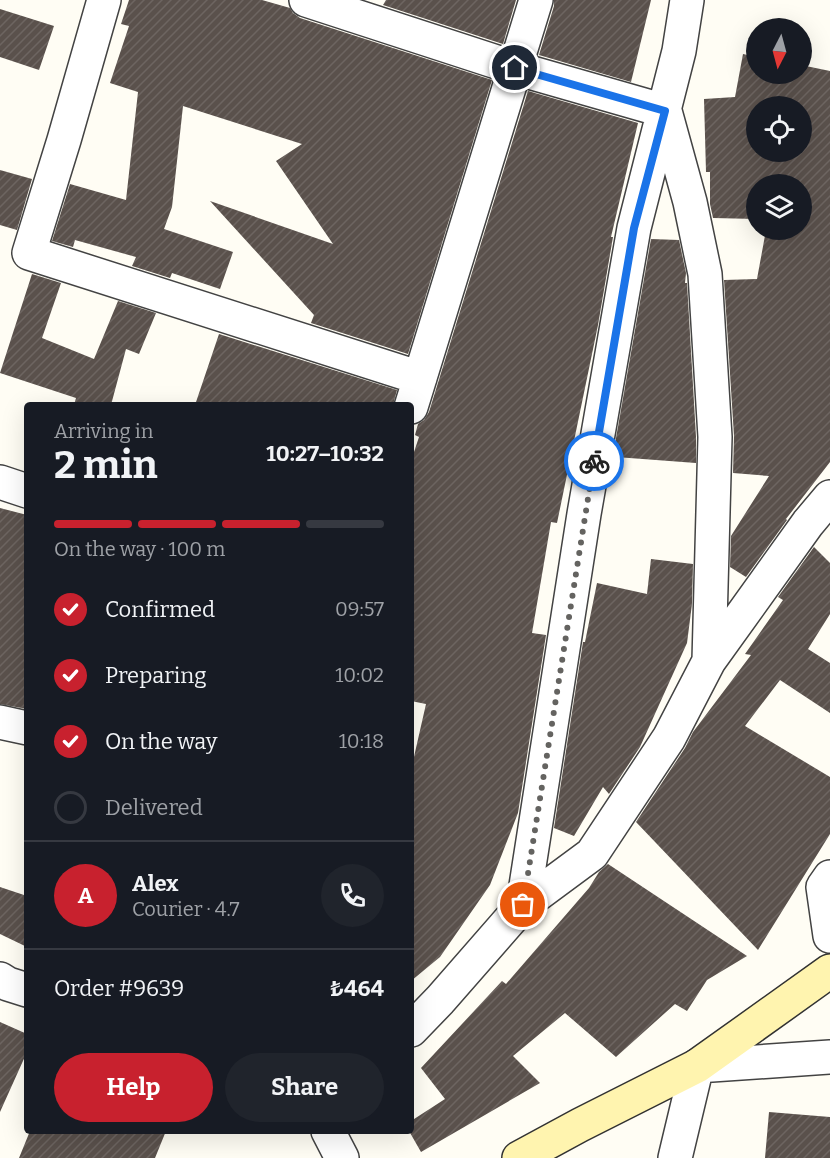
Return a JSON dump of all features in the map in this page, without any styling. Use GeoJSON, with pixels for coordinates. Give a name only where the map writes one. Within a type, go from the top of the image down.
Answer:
{"type":"FeatureCollection","features":[{"type":"Feature","properties":{"kind":"main road"},"geometry":{"type":"LineString","coordinates":[[519,1158],[697,1066],[830,971]]}},
{"type":"Feature","properties":{"kind":"street"},"geometry":{"type":"LineString","coordinates":[[104,0],[29,252],[416,393],[536,0]]}},
{"type":"Feature","properties":{"kind":"street"},"geometry":{"type":"LineString","coordinates":[[306,0],[515,68],[665,111]]}},
{"type":"Feature","properties":{"kind":"street"},"geometry":{"type":"LineString","coordinates":[[523,905],[584,514],[634,228],[679,51],[687,0]]}},
{"type":"Feature","properties":{"kind":"street"},"geometry":{"type":"LineString","coordinates":[[665,111],[690,202],[705,274],[715,437],[709,661]]}},
{"type":"Feature","properties":{"kind":"street"},"geometry":{"type":"LineString","coordinates":[[0,482],[24,490]]}},
{"type":"Feature","properties":{"kind":"street"},"geometry":{"type":"LineString","coordinates":[[414,1027],[523,905],[592,854],[669,738],[709,661],[801,532],[830,497]]}},
{"type":"Feature","properties":{"kind":"street"},"geometry":{"type":"LineString","coordinates":[[0,722],[24,727]]}},
{"type":"Feature","properties":{"kind":"street"},"geometry":{"type":"LineString","coordinates":[[830,877],[823,887],[830,936]]}},
{"type":"Feature","properties":{"kind":"street"},"geometry":{"type":"LineString","coordinates":[[0,979],[24,989]]}},
{"type":"Feature","properties":{"kind":"street"},"geometry":{"type":"LineString","coordinates":[[675,1158],[697,1066],[830,1057]]}},
{"type":"Feature","properties":{"kind":"street"},"geometry":{"type":"LineString","coordinates":[[330,1134],[342,1158]]}},
{"type":"Feature","properties":{"kind":"building"},"geometry":{"type":"Polygon","coordinates":[[[129,0],[262,0],[290,8],[300,18],[492,80],[408,354],[311,323],[314,315],[210,201],[333,244],[276,161],[302,144],[183,106],[172,207],[164,229],[233,252],[220,289],[172,273],[170,278],[132,266],[136,257],[75,240],[73,247],[52,241],[70,184],[126,200],[138,92],[110,83],[129,26],[121,24],[129,0]]]}},
{"type":"Feature","properties":{"kind":"building"},"geometry":{"type":"Polygon","coordinates":[[[386,0],[516,0],[503,44],[383,5],[386,0]]]}},
{"type":"Feature","properties":{"kind":"building"},"geometry":{"type":"Polygon","coordinates":[[[554,0],[651,0],[631,82],[539,55],[554,0]]]}},
{"type":"Feature","properties":{"kind":"building"},"geometry":{"type":"Polygon","coordinates":[[[0,9],[54,26],[39,70],[0,57],[0,9]]]}},
{"type":"Feature","properties":{"kind":"building"},"geometry":{"type":"Polygon","coordinates":[[[743,54],[746,55],[746,84],[812,84],[812,67],[830,71],[830,462],[786,519],[746,577],[730,567],[731,536],[769,476],[733,473],[734,436],[724,280],[757,279],[764,240],[812,240],[812,174],[746,174],[746,219],[713,218],[710,204],[710,172],[706,172],[704,99],[735,97],[743,54]]]}},
{"type":"Feature","properties":{"kind":"building"},"geometry":{"type":"Polygon","coordinates":[[[528,91],[638,123],[611,237],[613,237],[598,325],[557,523],[551,522],[532,633],[546,635],[518,813],[490,885],[440,957],[414,979],[414,757],[426,704],[414,702],[414,452],[419,437],[415,435],[418,424],[429,412],[528,91]]]}},
{"type":"Feature","properties":{"kind":"building"},"geometry":{"type":"Polygon","coordinates":[[[0,170],[32,179],[17,230],[0,225],[0,170]]]}},
{"type":"Feature","properties":{"kind":"building"},"geometry":{"type":"Polygon","coordinates":[[[651,239],[679,240],[686,273],[696,463],[616,457],[616,438],[651,239]]]}},
{"type":"Feature","properties":{"kind":"building"},"geometry":{"type":"Polygon","coordinates":[[[32,274],[61,283],[42,338],[94,359],[118,301],[156,313],[139,354],[126,349],[112,402],[75,402],[76,398],[0,373],[32,274]]]}},
{"type":"Feature","properties":{"kind":"building"},"geometry":{"type":"Polygon","coordinates":[[[219,334],[397,390],[394,402],[196,402],[219,334]]]}},
{"type":"Feature","properties":{"kind":"building"},"geometry":{"type":"Polygon","coordinates":[[[0,508],[24,514],[24,708],[0,704],[0,508]]]}},
{"type":"Feature","properties":{"kind":"building"},"geometry":{"type":"Polygon","coordinates":[[[814,547],[830,563],[830,614],[808,649],[830,663],[830,713],[780,680],[745,726],[830,777],[830,834],[758,950],[636,822],[685,748],[693,732],[751,655],[745,654],[783,600],[778,597],[814,547]]]}},
{"type":"Feature","properties":{"kind":"building"},"geometry":{"type":"Polygon","coordinates":[[[651,559],[693,564],[692,604],[687,643],[640,747],[609,794],[603,787],[574,836],[554,828],[583,642],[585,642],[597,583],[647,594],[651,559]]]}},
{"type":"Feature","properties":{"kind":"building"},"geometry":{"type":"Polygon","coordinates":[[[608,864],[747,956],[707,980],[687,1011],[675,1004],[616,1057],[565,1013],[513,1056],[540,1083],[421,1152],[411,1134],[414,1134],[414,1119],[445,1099],[421,1068],[502,981],[506,984],[589,888],[599,872],[608,864]]]}},
{"type":"Feature","properties":{"kind":"building"},"geometry":{"type":"Polygon","coordinates":[[[0,887],[24,895],[24,946],[0,934],[0,887]]]}},
{"type":"Feature","properties":{"kind":"building"},"geometry":{"type":"Polygon","coordinates":[[[0,1022],[24,1033],[24,1059],[0,1112],[0,1022]]]}},
{"type":"Feature","properties":{"kind":"building"},"geometry":{"type":"Polygon","coordinates":[[[769,1112],[830,1117],[830,1158],[765,1158],[769,1112]]]}},
{"type":"Feature","properties":{"kind":"building"},"geometry":{"type":"Polygon","coordinates":[[[29,1134],[165,1134],[155,1158],[19,1158],[29,1134]]]}},
{"type":"Feature","properties":{"kind":"way so far"},"geometry":{"type":"LineString","coordinates":[[523,905],[594,461]]}},
{"type":"Feature","properties":{"kind":"route"},"geometry":{"type":"LineString","coordinates":[[515,68],[665,111],[634,228],[594,461]]}}]}
